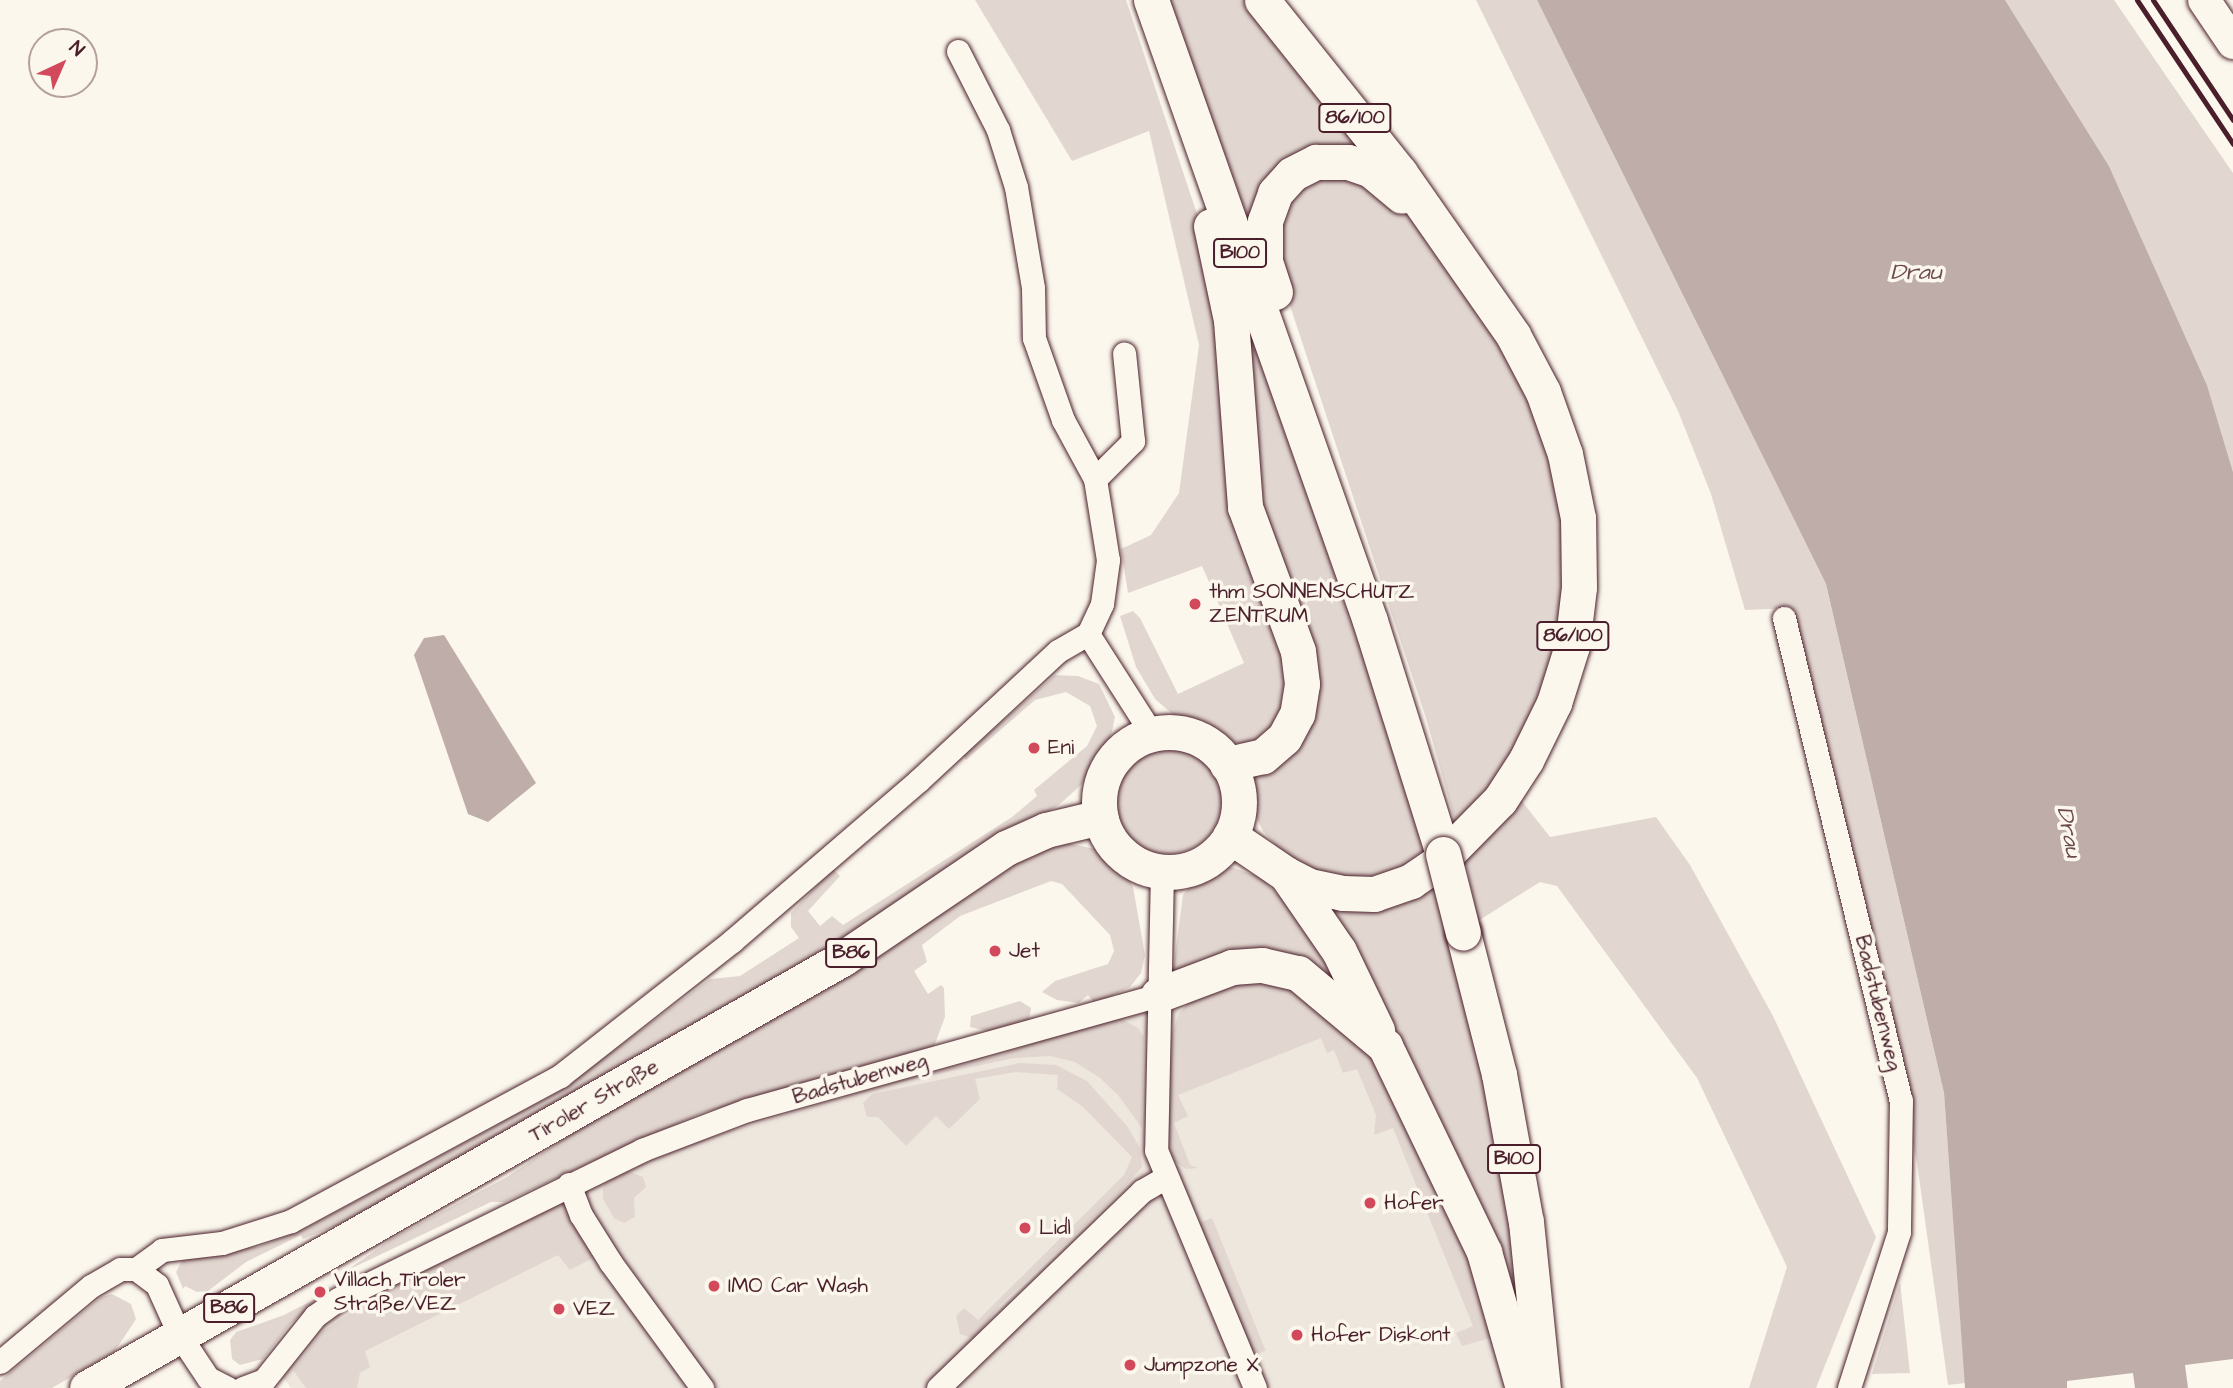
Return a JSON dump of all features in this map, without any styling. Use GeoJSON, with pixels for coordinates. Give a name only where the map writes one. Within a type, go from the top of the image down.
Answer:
{"type":"FeatureCollection","features":[{"type":"Feature","properties":{"kind":"main road","name":"B100"},"geometry":{"type":"LineString","coordinates":[[1151,0],[1292,401],[1415,763],[1464,933],[1499,1074],[1523,1209],[1543,1388]]}},
{"type":"Feature","properties":{"kind":"main road","name":"86/100"},"geometry":{"type":"LineString","coordinates":[[1230,836],[1286,874],[1310,886],[1374,894],[1411,881],[1438,863],[1492,808],[1526,760],[1555,703],[1572,646],[1579,587],[1578,518],[1565,454],[1543,392],[1513,335],[1400,173],[1262,0]]}},
{"type":"Feature","properties":{"kind":"main road"},"geometry":{"type":"LineString","coordinates":[[2204,0],[2233,43]]}},
{"type":"Feature","properties":{"kind":"main road"},"geometry":{"type":"LineString","coordinates":[[1187,104],[1188,164],[1216,241],[1231,320],[1245,507],[1298,651],[1302,684],[1297,715],[1284,738],[1263,756],[1227,764]]}},
{"type":"Feature","properties":{"kind":"main road","name":"86/100"},"geometry":{"type":"LineString","coordinates":[[1292,401],[1288,333],[1265,262],[1265,221],[1275,194],[1292,174],[1316,162],[1348,162],[1371,170],[1444,238]]}},
{"type":"Feature","properties":{"kind":"main road"},"geometry":{"type":"LineString","coordinates":[[1168,732],[1198,738],[1227,764],[1238,797],[1230,836],[1209,859],[1189,869],[1162,872],[1124,856],[1100,817],[1099,794],[1114,758],[1126,746],[1152,734],[1168,732]]}},
{"type":"Feature","properties":{"kind":"main road","name":"Tiroler Straße"},"geometry":{"type":"LineString","coordinates":[[87,1388],[842,959],[1006,848],[1046,830],[1100,817]]}},
{"type":"Feature","properties":{"kind":"main road","name":"86/100"},"geometry":{"type":"LineString","coordinates":[[1286,874],[1339,951],[1385,1046]]}},
{"type":"Feature","properties":{"kind":"main road"},"geometry":{"type":"LineString","coordinates":[[1158,995],[1232,967],[1262,965],[1298,974],[1385,1046],[1484,1252],[1522,1388]]}},
{"type":"Feature","properties":{"kind":"street"},"geometry":{"type":"LineString","coordinates":[[0,1362],[91,1286],[120,1269],[136,1269],[162,1250],[222,1243],[291,1221],[560,1076],[732,941],[918,781],[1058,651],[1087,634],[1102,604],[1108,560],[1096,480],[1063,420],[1034,338],[1033,288],[1016,187],[998,130],[958,51]]}},
{"type":"Feature","properties":{"kind":"street"},"geometry":{"type":"LineString","coordinates":[[1096,480],[1133,441],[1124,353]]}},
{"type":"Feature","properties":{"kind":"street","name":"Badstubenweg"},"geometry":{"type":"LineString","coordinates":[[1784,618],[1901,1100],[1899,1232],[1849,1388]]}},
{"type":"Feature","properties":{"kind":"street"},"geometry":{"type":"LineString","coordinates":[[1087,634],[1152,734]]}},
{"type":"Feature","properties":{"kind":"street"},"geometry":{"type":"LineString","coordinates":[[1162,872],[1153,1107],[1156,1150],[1255,1388]]}},
{"type":"Feature","properties":{"kind":"street","name":"Badstubenweg"},"geometry":{"type":"LineString","coordinates":[[243,1388],[264,1380],[314,1317],[338,1299],[569,1184],[747,1110],[1158,995]]}},
{"type":"Feature","properties":{"kind":"street"},"geometry":{"type":"LineString","coordinates":[[939,1388],[1142,1191],[1166,1177]]}},
{"type":"Feature","properties":{"kind":"street"},"geometry":{"type":"LineString","coordinates":[[569,1184],[581,1215],[611,1263],[702,1388]]}},
{"type":"Feature","properties":{"kind":"street"},"geometry":{"type":"LineString","coordinates":[[136,1269],[157,1285],[180,1336],[208,1378],[228,1388]]}},
{"type":"Feature","properties":{"kind":"shaded area"},"geometry":{"type":"Polygon","coordinates":[[[975,0],[1126,0],[1207,244],[1288,644],[1284,722],[1249,745],[1227,741],[1176,717],[1155,699],[1136,667],[1120,616],[1133,611],[1140,618],[1178,694],[1244,663],[1202,566],[1128,593],[1121,549],[1151,535],[1179,493],[1199,345],[1149,131],[1072,161],[975,0]]]}},
{"type":"Feature","properties":{"kind":"shaded area"},"geometry":{"type":"Polygon","coordinates":[[[1167,0],[1251,0],[1369,150],[1248,214],[1240,210],[1167,0]]]}},
{"type":"Feature","properties":{"kind":"shaded area"},"geometry":{"type":"Polygon","coordinates":[[[1476,0],[1537,0],[1826,584],[1944,1093],[1965,1383],[1948,1385],[1917,1163],[1790,608],[1745,610],[1711,494],[1678,411],[1476,0]]]}},
{"type":"Feature","properties":{"kind":"shaded area"},"geometry":{"type":"Polygon","coordinates":[[[2005,0],[2114,0],[2233,173],[2233,472],[2207,385],[2109,166],[2005,0]]]}},
{"type":"Feature","properties":{"kind":"shaded area"},"geometry":{"type":"Polygon","coordinates":[[[1348,173],[1381,187],[1412,220],[1505,350],[1529,398],[1560,492],[1565,579],[1556,646],[1527,729],[1484,798],[1456,825],[1426,718],[1274,257],[1284,202],[1304,182],[1348,173]]]}},
{"type":"Feature","properties":{"kind":"shaded area"},"geometry":{"type":"Polygon","coordinates":[[[1250,349],[1260,349],[1374,675],[1426,855],[1376,879],[1320,874],[1290,861],[1263,831],[1254,813],[1245,771],[1304,721],[1259,525],[1250,349]]]}},
{"type":"Feature","properties":{"kind":"shaded area"},"geometry":{"type":"Polygon","coordinates":[[[1055,675],[1078,676],[1099,684],[1115,717],[1109,745],[1081,785],[1060,804],[851,940],[348,1221],[303,1239],[301,1235],[246,1262],[208,1291],[197,1292],[185,1286],[183,1289],[176,1272],[183,1259],[209,1251],[258,1247],[302,1230],[558,1092],[710,979],[740,976],[799,938],[791,927],[791,913],[833,869],[840,876],[808,911],[820,926],[832,916],[843,925],[1012,817],[1037,796],[1034,790],[1087,746],[1097,726],[1090,706],[1066,692],[1035,700],[966,760],[963,756],[1055,675]]]}},
{"type":"Feature","properties":{"kind":"shaded area"},"geometry":{"type":"Polygon","coordinates":[[[1168,746],[1189,750],[1206,762],[1218,779],[1222,800],[1218,821],[1206,838],[1189,850],[1168,854],[1147,850],[1130,838],[1118,821],[1114,800],[1118,779],[1130,762],[1147,750],[1168,746]]]}},
{"type":"Feature","properties":{"kind":"shaded area"},"geometry":{"type":"Polygon","coordinates":[[[1521,800],[1550,837],[1656,817],[1690,865],[1773,1016],[1876,1237],[1816,1388],[1749,1388],[1787,1267],[1697,1078],[1557,886],[1540,882],[1478,921],[1465,859],[1521,800]]]}},
{"type":"Feature","properties":{"kind":"shaded area"},"geometry":{"type":"Polygon","coordinates":[[[1067,843],[1100,850],[1122,867],[1133,887],[1145,955],[1141,973],[1130,987],[1095,1004],[1088,995],[1079,1003],[1057,1000],[1042,992],[1055,981],[1108,964],[1114,951],[1110,935],[1062,884],[1051,881],[960,916],[922,945],[927,962],[914,971],[928,994],[941,985],[944,988],[945,1017],[933,1049],[701,1113],[504,1202],[491,1202],[346,1271],[393,1238],[507,1177],[659,1076],[1029,849],[1067,843]]]}},
{"type":"Feature","properties":{"kind":"shaded area"},"geometry":{"type":"Polygon","coordinates":[[[1231,867],[1260,877],[1313,928],[1349,988],[1304,968],[1171,985],[1183,895],[1201,875],[1231,867]]]}},
{"type":"Feature","properties":{"kind":"shaded area"},"geometry":{"type":"Polygon","coordinates":[[[1433,883],[1473,1016],[1514,1232],[1524,1317],[1314,901],[1433,883]]]}},
{"type":"Feature","properties":{"kind":"shaded area"},"geometry":{"type":"Polygon","coordinates":[[[1280,976],[1366,1045],[1402,1100],[1501,1335],[1462,1346],[1456,1333],[1473,1326],[1393,1128],[1374,1135],[1376,1115],[1357,1069],[1343,1073],[1334,1050],[1327,1053],[1321,1038],[1178,1095],[1188,1116],[1174,1123],[1190,1165],[1198,1168],[1186,1169],[1173,1160],[1167,1135],[1168,1042],[1180,1012],[1201,990],[1280,976]]]}},
{"type":"Feature","properties":{"kind":"shaded area"},"geometry":{"type":"Polygon","coordinates":[[[1020,1001],[1031,1008],[1029,1021],[992,1032],[970,1027],[971,1016],[1020,1001]]]}},
{"type":"Feature","properties":{"kind":"shaded area"},"geometry":{"type":"Polygon","coordinates":[[[1297,1002],[1358,1046],[1448,1193],[1511,1388],[291,1388],[283,1377],[304,1343],[360,1296],[678,1147],[1115,1015],[1297,1002]]]}},
{"type":"Feature","properties":{"kind":"shaded area"},"geometry":{"type":"Polygon","coordinates":[[[1118,1017],[1138,1028],[1144,1037],[1142,1128],[1118,1095],[1100,1078],[1075,1062],[1050,1056],[1014,1058],[886,1085],[1004,1054],[1078,1025],[1118,1017]]]}},
{"type":"Feature","properties":{"kind":"shaded area"},"geometry":{"type":"Polygon","coordinates":[[[1020,1063],[1056,1065],[1087,1081],[1127,1126],[1140,1148],[1142,1167],[1118,1194],[1000,1305],[975,1339],[960,1334],[956,1316],[964,1308],[978,1320],[1124,1175],[1132,1157],[1083,1107],[1057,1089],[1058,1075],[1016,1072],[975,1079],[980,1099],[949,1129],[936,1116],[906,1146],[878,1117],[867,1117],[863,1103],[872,1094],[1020,1063]]]}},
{"type":"Feature","properties":{"kind":"shaded area"},"geometry":{"type":"Polygon","coordinates":[[[625,1170],[643,1177],[646,1187],[634,1198],[635,1217],[624,1223],[614,1218],[603,1199],[603,1187],[607,1179],[625,1170]]]}},
{"type":"Feature","properties":{"kind":"shaded area"},"geometry":{"type":"Polygon","coordinates":[[[567,1205],[595,1254],[593,1258],[570,1270],[558,1255],[365,1351],[370,1367],[360,1373],[357,1388],[306,1388],[293,1370],[323,1331],[370,1300],[367,1294],[547,1207],[567,1205]]]}},
{"type":"Feature","properties":{"kind":"shaded area"},"geometry":{"type":"Polygon","coordinates":[[[1212,1218],[1266,1351],[1254,1355],[1200,1223],[1212,1218]]]}},
{"type":"Feature","properties":{"kind":"shaded area"},"geometry":{"type":"Polygon","coordinates":[[[1900,1282],[1910,1373],[1872,1374],[1900,1282]]]}},
{"type":"Feature","properties":{"kind":"shaded area"},"geometry":{"type":"Polygon","coordinates":[[[327,1293],[290,1324],[263,1359],[240,1365],[232,1359],[230,1340],[236,1332],[284,1315],[327,1293]]]}},
{"type":"Feature","properties":{"kind":"shaded area"},"geometry":{"type":"Polygon","coordinates":[[[112,1294],[131,1304],[136,1319],[115,1351],[52,1388],[0,1388],[0,1381],[101,1297],[112,1294]]]}},
{"type":"Feature","properties":{"kind":"water","name":"Drau"},"geometry":{"type":"Polygon","coordinates":[[[1537,0],[2005,0],[2109,166],[2207,385],[2233,472],[2233,1359],[2185,1365],[2188,1388],[2135,1388],[2133,1373],[2067,1381],[2067,1388],[1965,1388],[1944,1093],[1826,584],[1537,0]]]}},
{"type":"Feature","properties":{"kind":"water"},"geometry":{"type":"Polygon","coordinates":[[[444,635],[536,783],[488,822],[468,814],[414,655],[424,638],[444,635]]]}},
{"type":"Feature","properties":{"kind":"railway"},"geometry":{"type":"LineString","coordinates":[[2137,0],[2233,144]]}},
{"type":"Feature","properties":{"kind":"railway"},"geometry":{"type":"LineString","coordinates":[[2153,0],[2233,120]]}},
{"type":"Feature","properties":{"kind":"place","name":"thm SONNENSCHUTZ ZENTRUM"},"geometry":{"type":"Point","coordinates":[1195,604]}},
{"type":"Feature","properties":{"kind":"place","name":"Eni"},"geometry":{"type":"Point","coordinates":[1034,748]}},
{"type":"Feature","properties":{"kind":"place","name":"Jet"},"geometry":{"type":"Point","coordinates":[995,951]}},
{"type":"Feature","properties":{"kind":"place","name":"Hofer"},"geometry":{"type":"Point","coordinates":[1370,1203]}},
{"type":"Feature","properties":{"kind":"place","name":"Lidl"},"geometry":{"type":"Point","coordinates":[1025,1228]}},
{"type":"Feature","properties":{"kind":"place","name":"IMO Car Wash"},"geometry":{"type":"Point","coordinates":[714,1286]}},
{"type":"Feature","properties":{"kind":"place","name":"Villach Tiroler Straße/VEZ"},"geometry":{"type":"Point","coordinates":[320,1292]}},
{"type":"Feature","properties":{"kind":"place","name":"VEZ"},"geometry":{"type":"Point","coordinates":[559,1309]}},
{"type":"Feature","properties":{"kind":"place","name":"Hofer Diskont"},"geometry":{"type":"Point","coordinates":[1297,1335]}},
{"type":"Feature","properties":{"kind":"place","name":"Jumpzone X"},"geometry":{"type":"Point","coordinates":[1130,1365]}}]}
